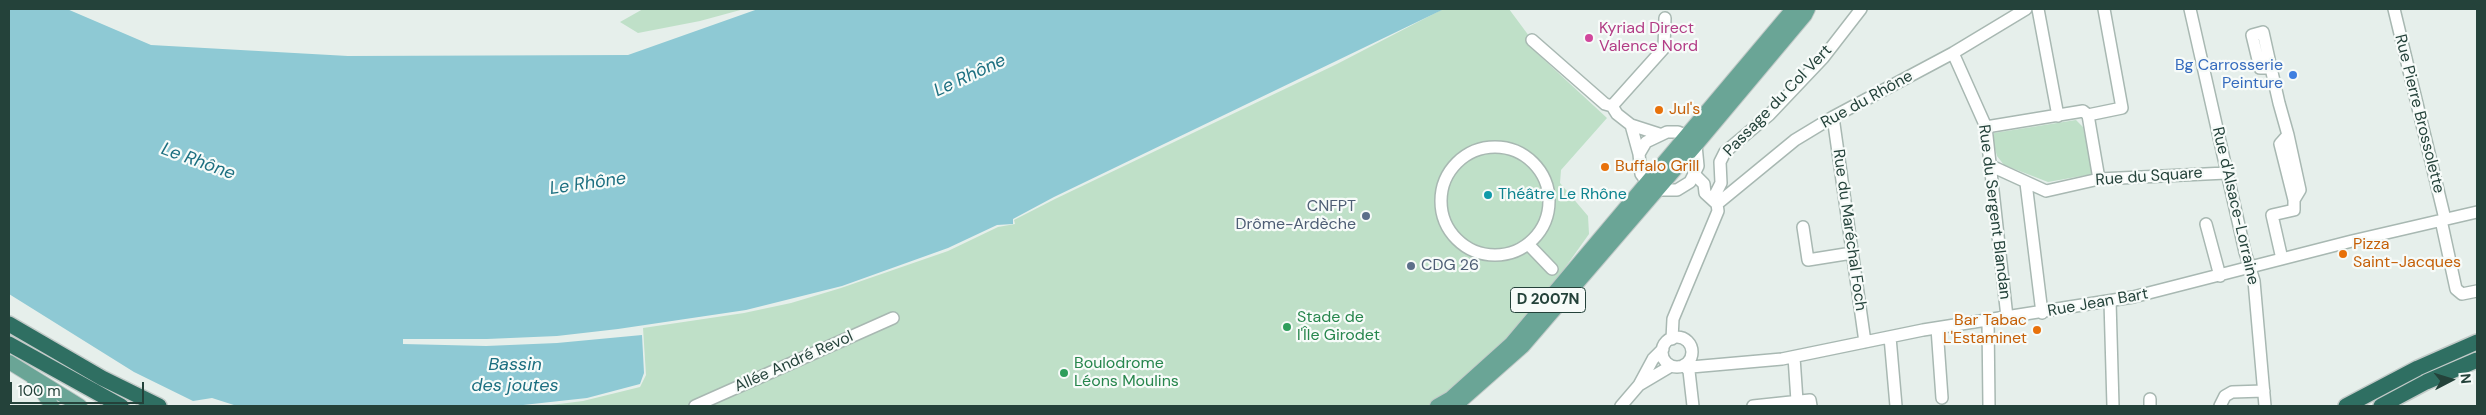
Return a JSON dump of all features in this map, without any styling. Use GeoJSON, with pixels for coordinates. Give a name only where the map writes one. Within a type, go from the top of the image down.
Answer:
{"type":"FeatureCollection","features":[{"type":"Feature","properties":{"kind":"highway"},"geometry":{"type":"LineString","coordinates":[[9,324],[102,378],[159,406]]}},
{"type":"Feature","properties":{"kind":"highway"},"geometry":{"type":"LineString","coordinates":[[2346,406],[2418,368],[2477,342]]}},
{"type":"Feature","properties":{"kind":"highway"},"geometry":{"type":"LineString","coordinates":[[9,344],[121,406]]}},
{"type":"Feature","properties":{"kind":"highway"},"geometry":{"type":"LineString","coordinates":[[2381,406],[2426,382],[2477,360]]}},
{"type":"Feature","properties":{"kind":"main road","name":"D 2007N"},"geometry":{"type":"LineString","coordinates":[[1455,406],[1523,346],[1652,186],[1685,135],[1793,9]]}},
{"type":"Feature","properties":{"kind":"main road","name":"D 2007N"},"geometry":{"type":"LineString","coordinates":[[1437,406],[1451,398],[1511,344],[1652,186],[1696,145],[1808,9]]}},
{"type":"Feature","properties":{"kind":"main road"},"geometry":{"type":"LineString","coordinates":[[1685,135],[1696,145]]}},
{"type":"Feature","properties":{"kind":"main road"},"geometry":{"type":"LineString","coordinates":[[9,362],[80,406]]}},
{"type":"Feature","properties":{"kind":"main road"},"geometry":{"type":"LineString","coordinates":[[30,376],[52,406]]}},
{"type":"Feature","properties":{"kind":"main road"},"geometry":{"type":"LineString","coordinates":[[52,389],[68,406]]}},
{"type":"Feature","properties":{"kind":"street","name":"Passage du Col Vert"},"geometry":{"type":"LineString","coordinates":[[1712,199],[1721,182],[1720,162],[1726,152],[1769,115],[1824,58],[1863,9]]}},
{"type":"Feature","properties":{"kind":"street","name":"Rue du Rhône"},"geometry":{"type":"LineString","coordinates":[[1712,199],[1832,117],[1953,53],[2026,9]]}},
{"type":"Feature","properties":{"kind":"street"},"geometry":{"type":"LineString","coordinates":[[2038,9],[2058,116]]}},
{"type":"Feature","properties":{"kind":"street"},"geometry":{"type":"LineString","coordinates":[[2088,115],[2122,108],[2104,9]]}},
{"type":"Feature","properties":{"kind":"street","name":"Rue d'Alsace-Lorraine"},"geometry":{"type":"LineString","coordinates":[[2190,9],[2226,173],[2254,281],[2264,406]]}},
{"type":"Feature","properties":{"kind":"street","name":"Rue Pierre Brossolette"},"geometry":{"type":"LineString","coordinates":[[2394,9],[2443,220],[2456,289],[2462,294],[2477,291]]}},
{"type":"Feature","properties":{"kind":"street"},"geometry":{"type":"LineString","coordinates":[[1612,106],[1664,48],[1665,18]]}},
{"type":"Feature","properties":{"kind":"street"},"geometry":{"type":"LineString","coordinates":[[1532,40],[1605,104],[1612,106],[1617,114],[1631,126],[1659,134]]}},
{"type":"Feature","properties":{"kind":"street","name":"Rue du Sergent Blandan"},"geometry":{"type":"LineString","coordinates":[[1953,53],[1986,127],[2007,317]]}},
{"type":"Feature","properties":{"kind":"street"},"geometry":{"type":"LineString","coordinates":[[2271,68],[2300,190],[2294,200],[2294,210],[2272,215],[2282,259]]}},
{"type":"Feature","properties":{"kind":"street"},"geometry":{"type":"LineString","coordinates":[[1986,127],[2083,111],[2088,115],[2098,179]]}},
{"type":"Feature","properties":{"kind":"street","name":"Rue du Maréchal Foch"},"geometry":{"type":"LineString","coordinates":[[1832,117],[1865,342]]}},
{"type":"Feature","properties":{"kind":"street"},"geometry":{"type":"LineString","coordinates":[[1631,126],[1639,154],[1641,174],[1652,186],[1669,191],[1684,187],[1695,175],[1698,166],[1696,145]]}},
{"type":"Feature","properties":{"kind":"street"},"geometry":{"type":"LineString","coordinates":[[1639,154],[1646,142],[1659,134],[1674,131],[1685,135]]}},
{"type":"Feature","properties":{"kind":"street"},"geometry":{"type":"LineString","coordinates":[[1498,147],[1516,151],[1531,161],[1542,175],[1548,189],[1549,204],[1546,219],[1539,233],[1528,244],[1507,254],[1482,254],[1469,249],[1450,231],[1441,207],[1441,194],[1444,182],[1453,167],[1465,156],[1480,149],[1498,147]]}},
{"type":"Feature","properties":{"kind":"street","name":"Rue du Square"},"geometry":{"type":"LineString","coordinates":[[1989,165],[2046,191],[2098,179],[2226,173]]}},
{"type":"Feature","properties":{"kind":"street"},"geometry":{"type":"LineString","coordinates":[[1624,403],[1639,385],[1653,359],[1672,339],[1673,319],[1718,211],[1704,184],[1695,175]]}},
{"type":"Feature","properties":{"kind":"street"},"geometry":{"type":"LineString","coordinates":[[2026,183],[2042,313]]}},
{"type":"Feature","properties":{"kind":"street"},"geometry":{"type":"LineString","coordinates":[[1684,187],[1712,199]]}},
{"type":"Feature","properties":{"kind":"street","name":"Rue Jean Bart"},"geometry":{"type":"LineString","coordinates":[[1684,365],[1691,367],[1794,357],[1937,328],[2110,301],[2220,276],[2282,259],[2477,212]]}},
{"type":"Feature","properties":{"kind":"street"},"geometry":{"type":"LineString","coordinates":[[2206,224],[2220,276]]}},
{"type":"Feature","properties":{"kind":"street"},"geometry":{"type":"LineString","coordinates":[[1803,228],[1808,260],[1852,253]]}},
{"type":"Feature","properties":{"kind":"street"},"geometry":{"type":"LineString","coordinates":[[1528,244],[1552,269]]}},
{"type":"Feature","properties":{"kind":"street"},"geometry":{"type":"LineString","coordinates":[[2110,301],[2113,406]]}},
{"type":"Feature","properties":{"kind":"street","name":"Allée André Revol"},"geometry":{"type":"LineString","coordinates":[[696,406],[893,318]]}},
{"type":"Feature","properties":{"kind":"street"},"geometry":{"type":"LineString","coordinates":[[1988,320],[1988,406]]}},
{"type":"Feature","properties":{"kind":"street"},"geometry":{"type":"LineString","coordinates":[[1937,328],[1942,398]]}},
{"type":"Feature","properties":{"kind":"street"},"geometry":{"type":"LineString","coordinates":[[1890,337],[1896,406]]}},
{"type":"Feature","properties":{"kind":"street"},"geometry":{"type":"LineString","coordinates":[[1672,339],[1684,340],[1691,350],[1713,364]]}},
{"type":"Feature","properties":{"kind":"street"},"geometry":{"type":"LineString","coordinates":[[1662,349],[1664,359],[1671,366]]}},
{"type":"Feature","properties":{"kind":"street"},"geometry":{"type":"LineString","coordinates":[[1639,385],[1671,366],[1684,365],[1690,359],[1691,350]]}},
{"type":"Feature","properties":{"kind":"street"},"geometry":{"type":"LineString","coordinates":[[1794,357],[1797,401]]}},
{"type":"Feature","properties":{"kind":"street"},"geometry":{"type":"LineString","coordinates":[[1684,365],[1689,371],[1693,406]]}},
{"type":"Feature","properties":{"kind":"street"},"geometry":{"type":"LineString","coordinates":[[2220,406],[2225,396],[2232,392],[2264,391]]}},
{"type":"Feature","properties":{"kind":"street"},"geometry":{"type":"LineString","coordinates":[[1753,406],[1810,400],[1810,406]]}},
{"type":"Feature","properties":{"kind":"green space"},"geometry":{"type":"Polygon","coordinates":[[[643,9],[744,9],[700,21],[638,33],[620,22],[643,9]]]}},
{"type":"Feature","properties":{"kind":"green space"},"geometry":{"type":"Polygon","coordinates":[[[1443,9],[1509,9],[1532,40],[1527,44],[1607,118],[1561,170],[1560,183],[1588,216],[1589,234],[1511,344],[1437,406],[543,406],[583,401],[640,387],[646,375],[643,328],[744,313],[791,303],[948,251],[998,227],[1015,224],[1014,220],[1055,199],[1337,64],[1443,9]]]}},
{"type":"Feature","properties":{"kind":"green space"},"geometry":{"type":"Polygon","coordinates":[[[2076,120],[2083,127],[2093,174],[2048,182],[2004,165],[1997,156],[1993,141],[1994,133],[2076,120]]]}},
{"type":"Feature","properties":{"kind":"water"},"geometry":{"type":"Polygon","coordinates":[[[9,9],[67,9],[151,45],[348,56],[628,55],[758,9],[1444,9],[1054,197],[1013,219],[1013,224],[997,225],[948,248],[842,286],[746,310],[618,329],[557,336],[487,339],[403,339],[403,344],[486,346],[557,343],[642,335],[644,373],[640,384],[587,398],[514,406],[237,406],[212,398],[193,401],[134,372],[9,294],[9,9]]]}},
{"type":"Feature","properties":{"kind":"place","name":"Kyriad Direct Valence Nord"},"geometry":{"type":"Point","coordinates":[1589,38]}},
{"type":"Feature","properties":{"kind":"place","name":"Bg Carrosserie Peinture"},"geometry":{"type":"Point","coordinates":[2293,75]}},
{"type":"Feature","properties":{"kind":"place","name":"Jul's"},"geometry":{"type":"Point","coordinates":[1659,110]}},
{"type":"Feature","properties":{"kind":"place","name":"Buffalo Grill"},"geometry":{"type":"Point","coordinates":[1605,167]}},
{"type":"Feature","properties":{"kind":"place","name":"Théâtre Le Rhône"},"geometry":{"type":"Point","coordinates":[1488,195]}},
{"type":"Feature","properties":{"kind":"place","name":"CNFPT Drôme-Ardèche"},"geometry":{"type":"Point","coordinates":[1366,216]}},
{"type":"Feature","properties":{"kind":"place","name":"Pizza Saint-Jacques"},"geometry":{"type":"Point","coordinates":[2343,254]}},
{"type":"Feature","properties":{"kind":"place","name":"CDG 26"},"geometry":{"type":"Point","coordinates":[1411,266]}},
{"type":"Feature","properties":{"kind":"place","name":"Stade de l'Île Girodet"},"geometry":{"type":"Point","coordinates":[1287,327]}},
{"type":"Feature","properties":{"kind":"place","name":"Bar Tabac L'Estaminet"},"geometry":{"type":"Point","coordinates":[2037,330]}},
{"type":"Feature","properties":{"kind":"place","name":"Boulodrome Léons Moulins"},"geometry":{"type":"Point","coordinates":[1064,373]}},
{"type":"Feature","properties":{"kind":"water label","name":"Le Rhône"},"geometry":{"type":"Point","coordinates":[970,76]}},
{"type":"Feature","properties":{"kind":"water label","name":"Le Rhône"},"geometry":{"type":"Point","coordinates":[198,162]}},
{"type":"Feature","properties":{"kind":"water label","name":"Le Rhône"},"geometry":{"type":"Point","coordinates":[588,184]}},
{"type":"Feature","properties":{"kind":"water label","name":"Bassin des joutes"},"geometry":{"type":"Point","coordinates":[515,375]}}]}
